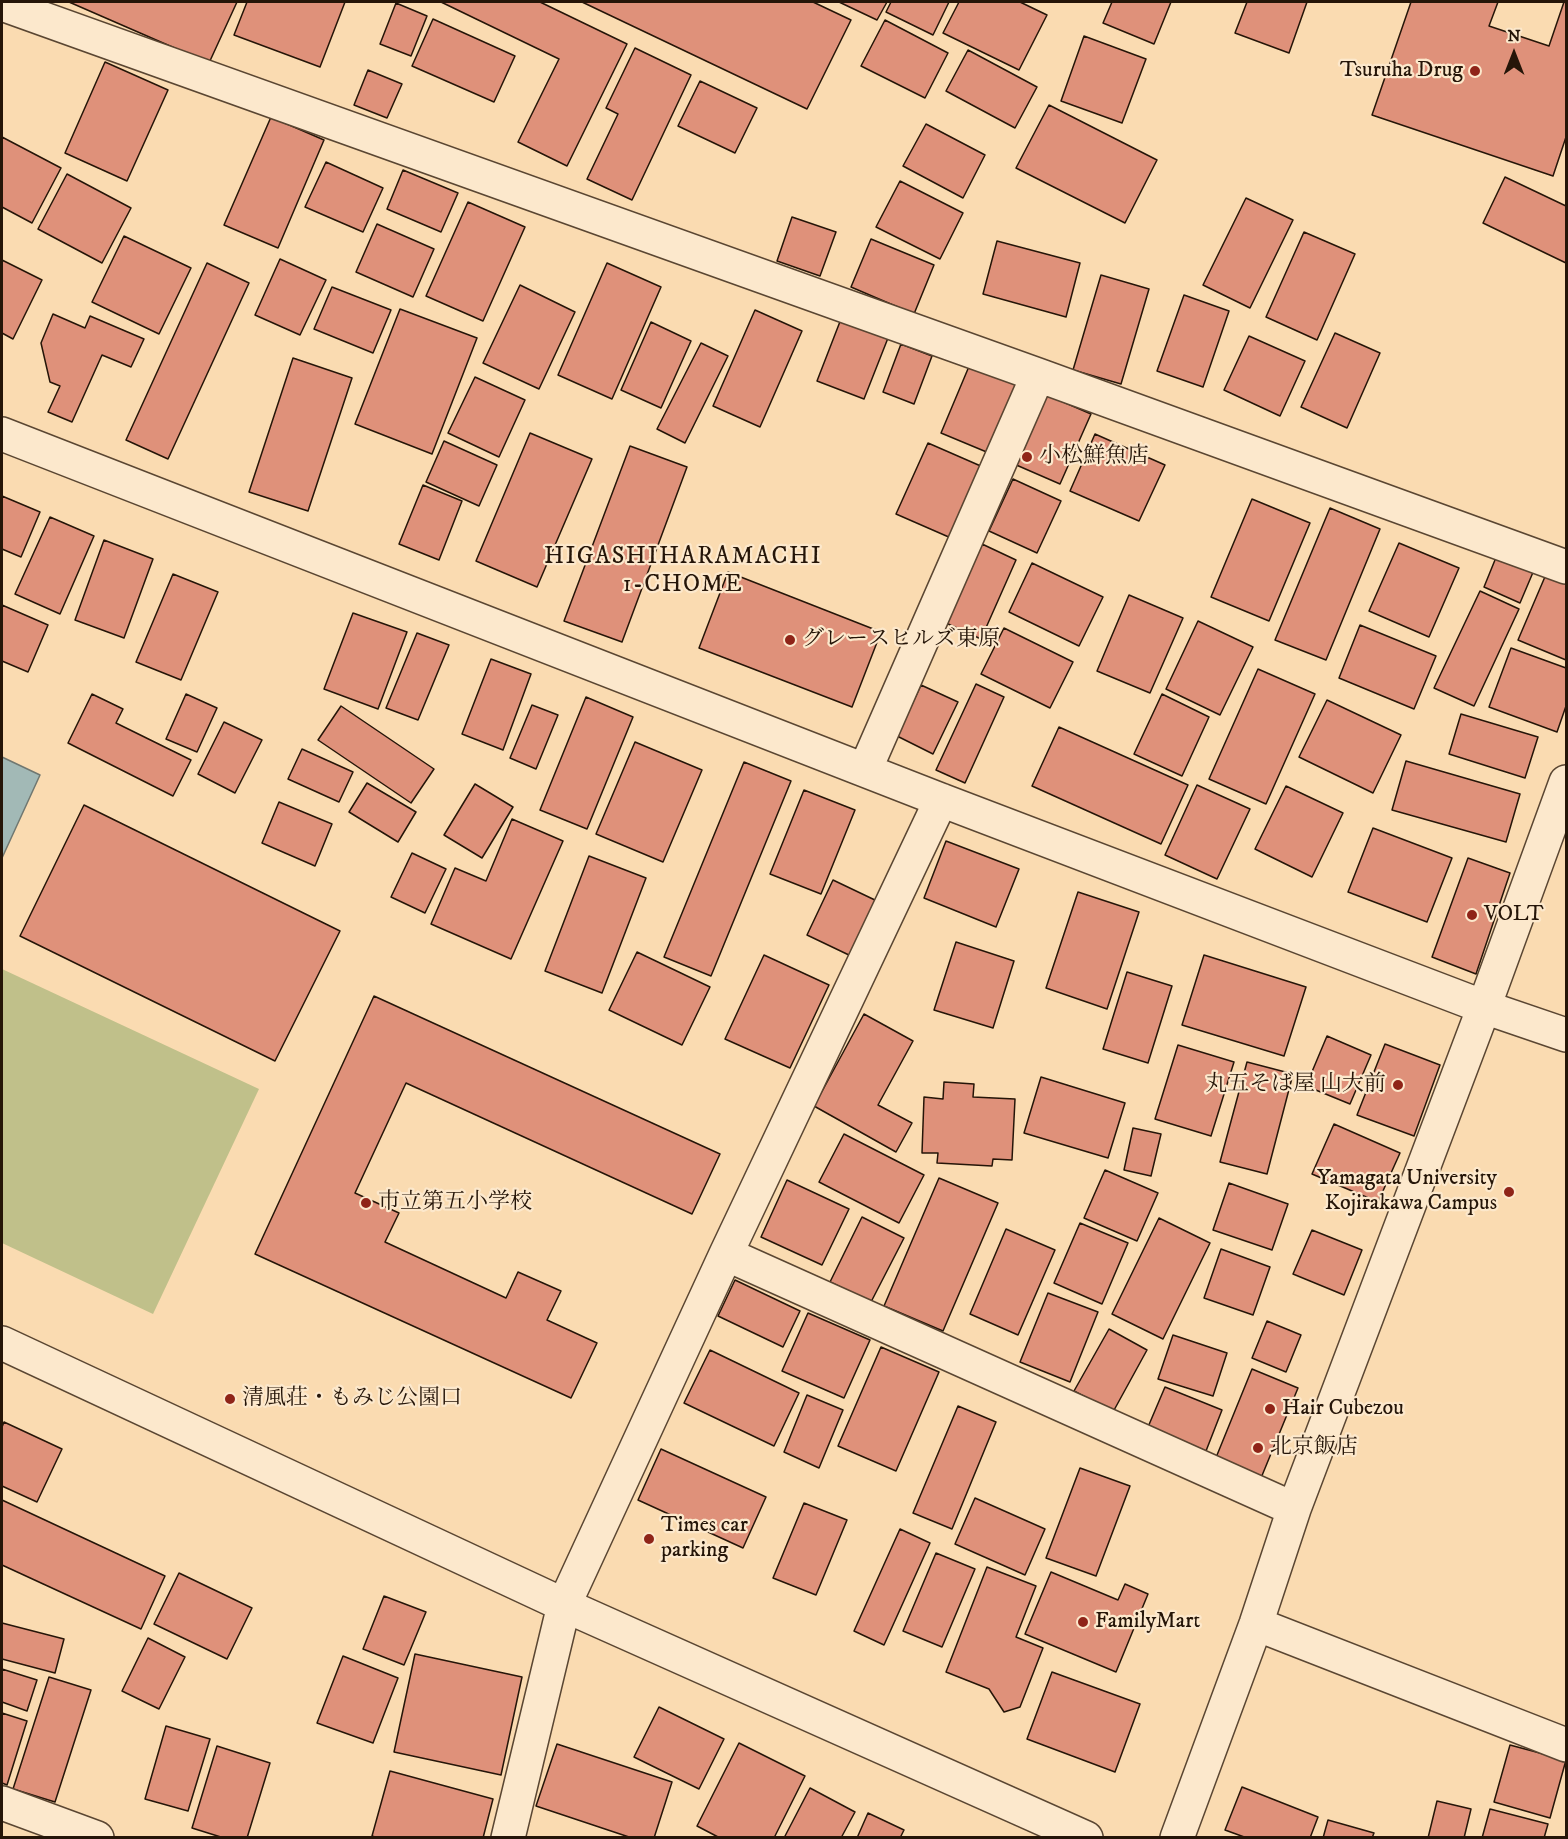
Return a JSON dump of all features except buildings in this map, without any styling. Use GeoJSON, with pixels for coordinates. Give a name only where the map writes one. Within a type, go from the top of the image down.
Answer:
{"type":"FeatureCollection","features":[{"type":"Feature","properties":{"kind":"street"},"geometry":{"type":"LineString","coordinates":[[2,4],[1038,375],[1566,567]]}},
{"type":"Feature","properties":{"kind":"street"},"geometry":{"type":"LineString","coordinates":[[865,770],[1038,375]]}},
{"type":"Feature","properties":{"kind":"street"},"geometry":{"type":"LineString","coordinates":[[2,434],[941,800],[1485,1007],[1566,1035]]}},
{"type":"Feature","properties":{"kind":"street"},"geometry":{"type":"LineString","coordinates":[[1177,1838],[1256,1624],[1294,1509],[1485,1007],[1566,782]]}},
{"type":"Feature","properties":{"kind":"street"},"geometry":{"type":"LineString","coordinates":[[508,1838],[564,1605],[726,1254],[941,800]]}},
{"type":"Feature","properties":{"kind":"street"},"geometry":{"type":"LineString","coordinates":[[726,1254],[1294,1509]]}},
{"type":"Feature","properties":{"kind":"street"},"geometry":{"type":"LineString","coordinates":[[2,1343],[564,1605],[1086,1838]]}},
{"type":"Feature","properties":{"kind":"street"},"geometry":{"type":"LineString","coordinates":[[1256,1624],[1566,1745]]}},
{"type":"Feature","properties":{"kind":"street"},"geometry":{"type":"LineString","coordinates":[[2,1803],[97,1838]]}},
{"type":"Feature","properties":{"kind":"green space"},"geometry":{"type":"Polygon","coordinates":[[[2,969],[259,1089],[153,1314],[2,1243],[2,969]]]}},
{"type":"Feature","properties":{"kind":"water"},"geometry":{"type":"Polygon","coordinates":[[[2,757],[40,775],[2,858],[2,757]]]}},
{"type":"Feature","properties":{"kind":"place","name":"Tsuruha Drug"},"geometry":{"type":"Point","coordinates":[1475,71]}},
{"type":"Feature","properties":{"kind":"place","name":"小松鮮魚店"},"geometry":{"type":"Point","coordinates":[1027,457]}},
{"type":"Feature","properties":{"kind":"place","name":"グレースヒルズ東原"},"geometry":{"type":"Point","coordinates":[790,640]}},
{"type":"Feature","properties":{"kind":"place","name":"VOLT"},"geometry":{"type":"Point","coordinates":[1472,915]}},
{"type":"Feature","properties":{"kind":"place","name":"丸五そば屋 山大前"},"geometry":{"type":"Point","coordinates":[1398,1085]}},
{"type":"Feature","properties":{"kind":"place","name":"Yamagata University Kojirakawa Campus"},"geometry":{"type":"Point","coordinates":[1509,1192]}},
{"type":"Feature","properties":{"kind":"place","name":"市立第五小学校"},"geometry":{"type":"Point","coordinates":[366,1203]}},
{"type":"Feature","properties":{"kind":"place","name":"清風荘・もみじ公園口"},"geometry":{"type":"Point","coordinates":[230,1399]}},
{"type":"Feature","properties":{"kind":"place","name":"Hair Cubezou"},"geometry":{"type":"Point","coordinates":[1270,1409]}},
{"type":"Feature","properties":{"kind":"place","name":"北京飯店"},"geometry":{"type":"Point","coordinates":[1258,1448]}},
{"type":"Feature","properties":{"kind":"place","name":"Times car parking"},"geometry":{"type":"Point","coordinates":[649,1539]}},
{"type":"Feature","properties":{"kind":"place","name":"FamilyMart"},"geometry":{"type":"Point","coordinates":[1083,1622]}},
{"type":"Feature","properties":{"kind":"district","name":"HIGASHIHARAMACHI 1-CHOME"},"geometry":{"type":"Point","coordinates":[683,572]}}]}
